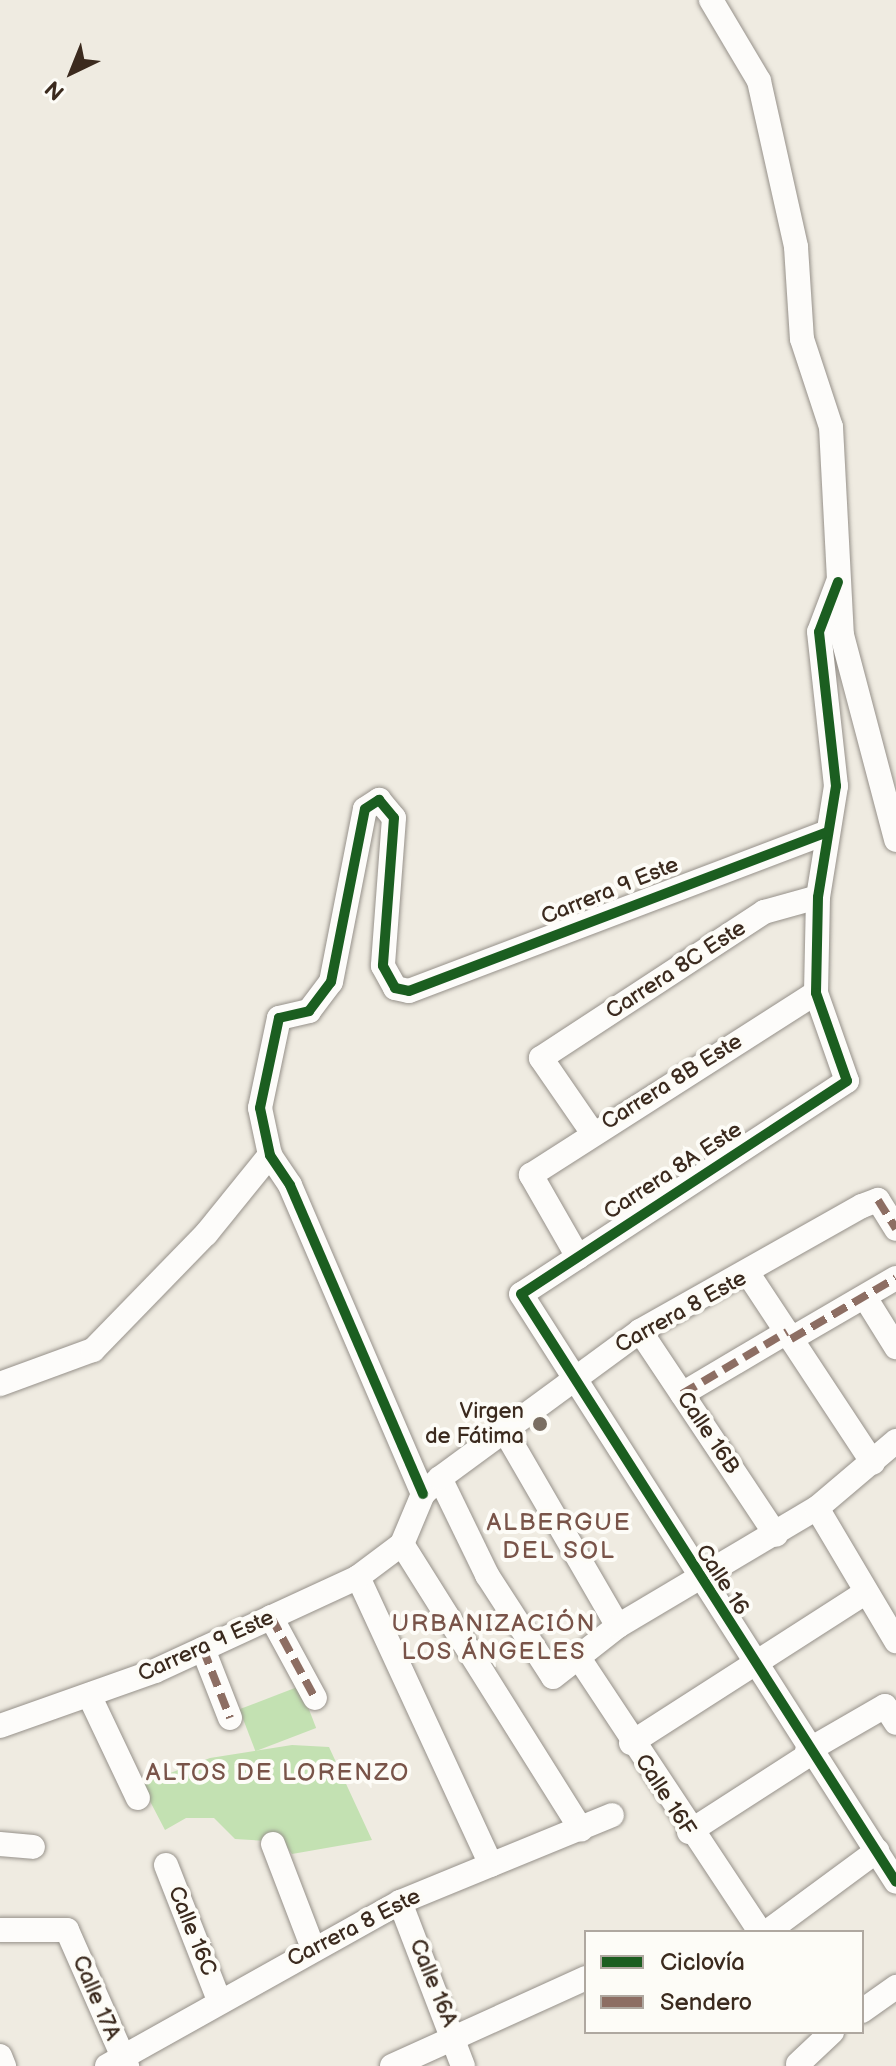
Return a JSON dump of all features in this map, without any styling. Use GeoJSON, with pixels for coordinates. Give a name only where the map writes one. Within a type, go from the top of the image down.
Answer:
{"type":"FeatureCollection","features":[{"type":"Feature","properties":{"kind":"street"},"geometry":{"type":"LineString","coordinates":[[711,0],[759,81],[793,232],[802,339],[831,427],[838,582],[859,718],[896,840]]}},
{"type":"Feature","properties":{"kind":"street"},"geometry":{"type":"LineString","coordinates":[[816,993],[818,897],[836,786],[819,632],[838,582]]}},
{"type":"Feature","properties":{"kind":"street","name":"Carrera 9 Este"},"geometry":{"type":"LineString","coordinates":[[270,1155],[260,1108],[279,1018],[309,1011],[331,982],[365,809],[379,800],[394,818],[383,966],[395,988],[409,991],[828,832]]}},
{"type":"Feature","properties":{"kind":"street","name":"Carrera 8C Este"},"geometry":{"type":"LineString","coordinates":[[592,1132],[541,1058],[764,912],[818,897]]}},
{"type":"Feature","properties":{"kind":"street","name":"Carrera 8A Este"},"geometry":{"type":"LineString","coordinates":[[521,1294],[847,1081],[816,993]]}},
{"type":"Feature","properties":{"kind":"street","name":"Carrera 8B Este"},"geometry":{"type":"LineString","coordinates":[[578,1257],[531,1175],[592,1132],[816,993]]}},
{"type":"Feature","properties":{"kind":"street"},"geometry":{"type":"LineString","coordinates":[[0,1384],[93,1350],[206,1234],[270,1155],[290,1185],[431,1486],[553,1677],[577,1655],[618,1626],[700,1583],[817,1508],[896,1441]]}},
{"type":"Feature","properties":{"kind":"street","name":"Carrera 8 Este"},"geometry":{"type":"LineString","coordinates":[[402,1544],[431,1486],[503,1428],[640,1331],[749,1275],[878,1200],[896,1229]]}},
{"type":"Feature","properties":{"kind":"street"},"geometry":{"type":"LineString","coordinates":[[749,1275],[873,1463]]}},
{"type":"Feature","properties":{"kind":"street"},"geometry":{"type":"LineString","coordinates":[[682,1394],[896,1278]]}},
{"type":"Feature","properties":{"kind":"street","name":"Calle 16"},"geometry":{"type":"LineString","coordinates":[[521,1294],[700,1583],[896,1882]]}},
{"type":"Feature","properties":{"kind":"street"},"geometry":{"type":"LineString","coordinates":[[866,1299],[896,1347]]}},
{"type":"Feature","properties":{"kind":"street","name":"Calle 16B"},"geometry":{"type":"LineString","coordinates":[[640,1331],[776,1535]]}},
{"type":"Feature","properties":{"kind":"street"},"geometry":{"type":"LineString","coordinates":[[503,1428],[618,1626]]}},
{"type":"Feature","properties":{"kind":"street"},"geometry":{"type":"LineString","coordinates":[[817,1508],[896,1641]]}},
{"type":"Feature","properties":{"kind":"street"},"geometry":{"type":"LineString","coordinates":[[402,1544],[581,1829]]}},
{"type":"Feature","properties":{"kind":"street","name":"Carrera 9 Este"},"geometry":{"type":"LineString","coordinates":[[0,1726],[89,1695],[203,1649],[358,1577],[402,1544]]}},
{"type":"Feature","properties":{"kind":"street"},"geometry":{"type":"LineString","coordinates":[[358,1577],[491,1865]]}},
{"type":"Feature","properties":{"kind":"street"},"geometry":{"type":"LineString","coordinates":[[631,1743],[865,1593]]}},
{"type":"Feature","properties":{"kind":"street"},"geometry":{"type":"LineString","coordinates":[[271,1617],[315,1698]]}},
{"type":"Feature","properties":{"kind":"street"},"geometry":{"type":"LineString","coordinates":[[203,1649],[230,1718]]}},
{"type":"Feature","properties":{"kind":"street","name":"Calle 16F"},"geometry":{"type":"LineString","coordinates":[[577,1655],[689,1832],[759,1930]]}},
{"type":"Feature","properties":{"kind":"street"},"geometry":{"type":"LineString","coordinates":[[89,1695],[138,1798]]}},
{"type":"Feature","properties":{"kind":"street"},"geometry":{"type":"LineString","coordinates":[[689,1832],[808,1752],[891,1715]]}},
{"type":"Feature","properties":{"kind":"street","name":"Carrera 8 Este"},"geometry":{"type":"LineString","coordinates":[[119,2063],[218,1998],[400,1902],[612,1815]]}},
{"type":"Feature","properties":{"kind":"street"},"geometry":{"type":"LineString","coordinates":[[0,1844],[33,1847]]}},
{"type":"Feature","properties":{"kind":"street"},"geometry":{"type":"LineString","coordinates":[[273,1844],[313,1948]]}},
{"type":"Feature","properties":{"kind":"street"},"geometry":{"type":"LineString","coordinates":[[770,1930],[877,1851]]}},
{"type":"Feature","properties":{"kind":"street","name":"Calle 16C"},"geometry":{"type":"LineString","coordinates":[[166,1865],[218,1998]]}},
{"type":"Feature","properties":{"kind":"street","name":"Calle 16A"},"geometry":{"type":"LineString","coordinates":[[400,1902],[463,2066]]}},
{"type":"Feature","properties":{"kind":"street","name":"Calle 17A"},"geometry":{"type":"LineString","coordinates":[[0,1930],[67,1930],[119,2063]]}},
{"type":"Feature","properties":{"kind":"street"},"geometry":{"type":"LineString","coordinates":[[392,2066],[584,1979]]}},
{"type":"Feature","properties":{"kind":"street"},"geometry":{"type":"LineString","coordinates":[[864,2010],[896,1987]]}},
{"type":"Feature","properties":{"kind":"street"},"geometry":{"type":"LineString","coordinates":[[800,2066],[825,2034]]}},
{"type":"Feature","properties":{"kind":"street"},"geometry":{"type":"LineString","coordinates":[[0,2056],[4,2066]]}},
{"type":"Feature","properties":{"kind":"green space"},"geometry":{"type":"Polygon","coordinates":[[[300,1686],[316,1728],[255,1751],[239,1709],[300,1686]]]}},
{"type":"Feature","properties":{"kind":"green space"},"geometry":{"type":"Polygon","coordinates":[[[292,1745],[329,1747],[372,1840],[292,1854],[283,1842],[235,1839],[214,1818],[186,1818],[165,1830],[141,1784],[210,1758],[292,1745]]]}},
{"type":"Feature","properties":{"kind":"marked path"},"geometry":{"type":"LineString","coordinates":[[878,1200],[896,1229]]}},
{"type":"Feature","properties":{"kind":"marked path"},"geometry":{"type":"LineString","coordinates":[[791,1339],[896,1278]]}},
{"type":"Feature","properties":{"kind":"marked path"},"geometry":{"type":"LineString","coordinates":[[682,1394],[787,1332]]}},
{"type":"Feature","properties":{"kind":"marked path"},"geometry":{"type":"LineString","coordinates":[[271,1617],[315,1698]]}},
{"type":"Feature","properties":{"kind":"marked path"},"geometry":{"type":"LineString","coordinates":[[203,1649],[230,1718]]}},
{"type":"Feature","properties":{"kind":"cycle path"},"geometry":{"type":"LineString","coordinates":[[838,582],[819,632],[836,786],[818,897],[816,993],[847,1081],[521,1294],[896,1882]]}},
{"type":"Feature","properties":{"kind":"cycle path"},"geometry":{"type":"LineString","coordinates":[[423,1494],[290,1185],[270,1155],[260,1108],[279,1018],[309,1011],[331,982],[365,809],[379,800],[394,818],[383,966],[395,988],[409,991],[828,832]]}},
{"type":"Feature","properties":{"kind":"place","name":"Virgen de Fátima"},"geometry":{"type":"Point","coordinates":[540,1424]}},
{"type":"Feature","properties":{"kind":"district","name":"ALBERGUE DEL SOL"},"geometry":{"type":"Point","coordinates":[559,1537]}},
{"type":"Feature","properties":{"kind":"district","name":"URBANIZACIÓN LOS ÁNGELES"},"geometry":{"type":"Point","coordinates":[494,1638]}},
{"type":"Feature","properties":{"kind":"district","name":"ALTOS DE LORENZO"},"geometry":{"type":"Point","coordinates":[278,1773]}}]}
